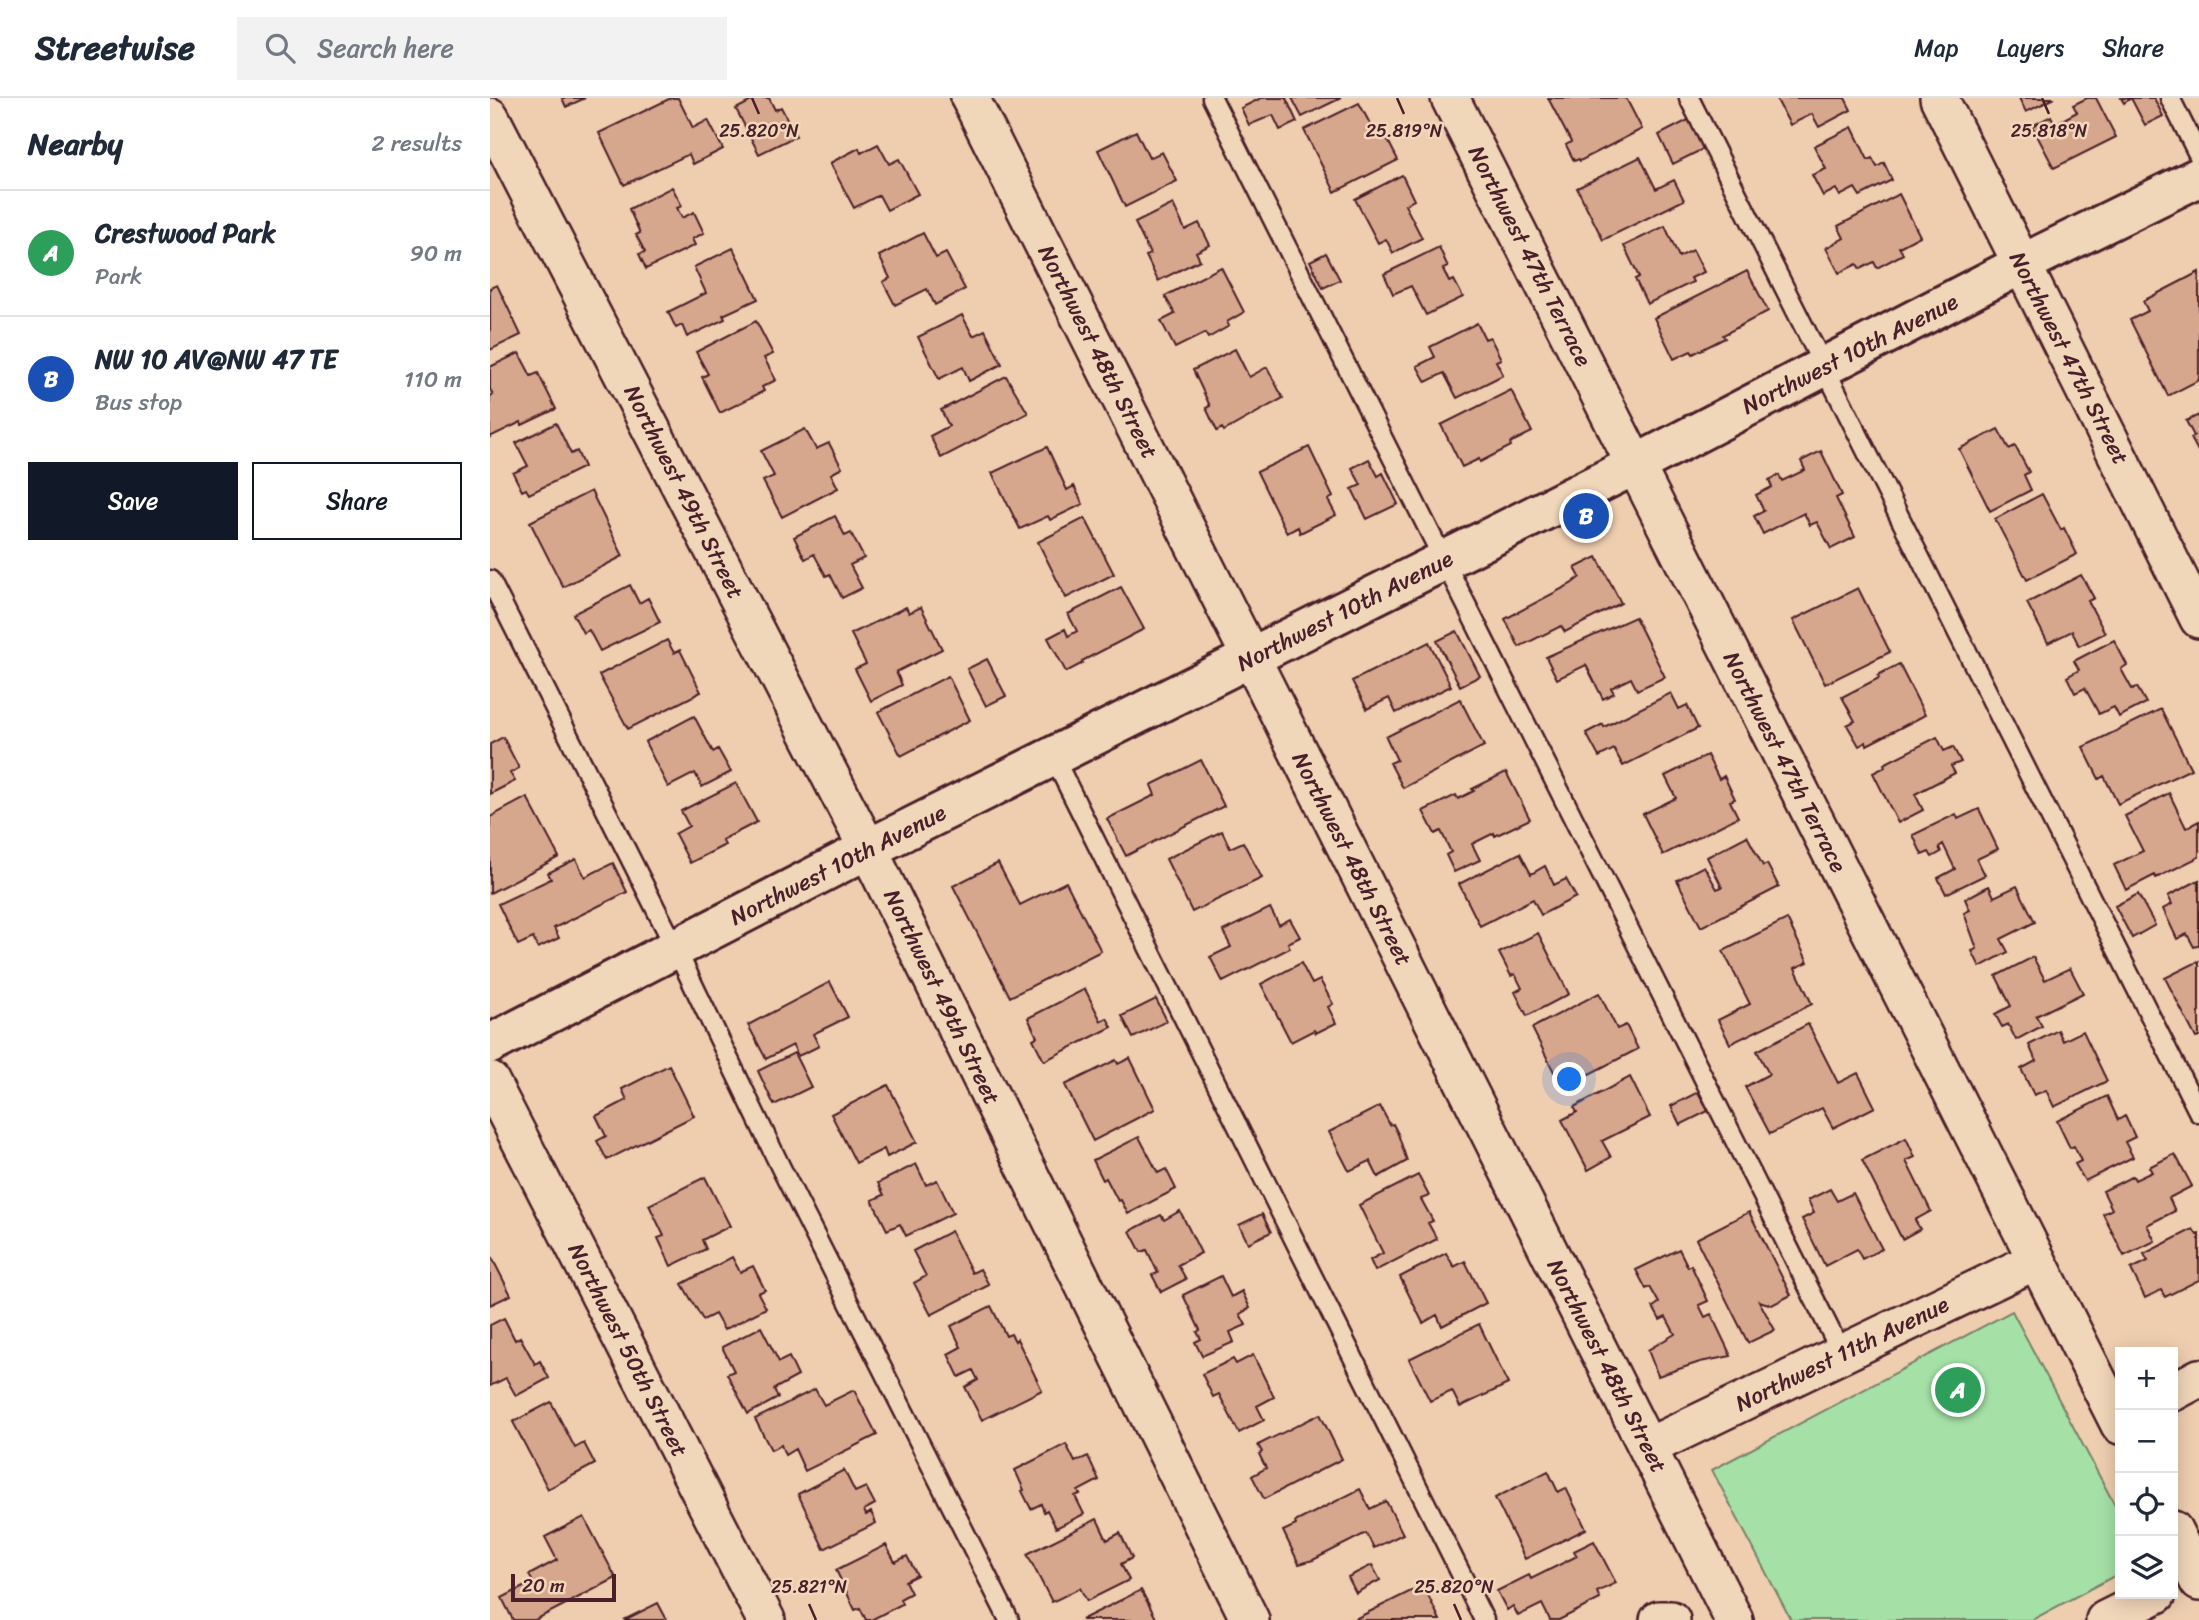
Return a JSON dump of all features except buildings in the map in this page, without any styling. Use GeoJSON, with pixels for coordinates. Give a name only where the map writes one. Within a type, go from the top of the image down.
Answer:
{"type":"FeatureCollection","features":[{"type":"Feature","properties":{"kind":"street","name":"Northwest 48th Street"},"geometry":{"type":"LineString","coordinates":[[970,98],[1648,1447],[1726,1617]]}},
{"type":"Feature","properties":{"kind":"street","name":"Northwest 47th Terrace"},"geometry":{"type":"LineString","coordinates":[[1450,98],[2115,1414]]}},
{"type":"Feature","properties":{"kind":"street","name":"Northwest 47th Street"},"geometry":{"type":"LineString","coordinates":[[1938,98],[2199,619]]}},
{"type":"Feature","properties":{"kind":"street","name":"Northwest 49th Street"},"geometry":{"type":"LineString","coordinates":[[490,117],[868,849],[1250,1620]]}},
{"type":"Feature","properties":{"kind":"street","name":"Northwest 10th Avenue"},"geometry":{"type":"LineString","coordinates":[[490,1044],[868,849],[1635,465],[2022,264],[2199,177]]}},
{"type":"Feature","properties":{"kind":"street","name":"Northwest 50th Street"},"geometry":{"type":"LineString","coordinates":[[490,1081],[766,1620]]}},
{"type":"Feature","properties":{"kind":"street","name":"Northwest 11th Avenue"},"geometry":{"type":"LineString","coordinates":[[1648,1447],[2037,1260]]}},
{"type":"Feature","properties":{"kind":"street"},"geometry":{"type":"LineString","coordinates":[[2178,1389],[2199,1378]]}},
{"type":"Feature","properties":{"kind":"street"},"geometry":{"type":"LineString","coordinates":[[2175,1536],[2189,1581]]}},
{"type":"Feature","properties":{"kind":"street"},"geometry":{"type":"LineString","coordinates":[[2105,1620],[2147,1599]]}},
{"type":"Feature","properties":{"kind":"street"},"geometry":{"type":"LineString","coordinates":[[1659,1620],[1671,1620]]}},
{"type":"Feature","properties":{"kind":"lane"},"geometry":{"type":"LineString","coordinates":[[1212,98],[1842,1354]]}},
{"type":"Feature","properties":{"kind":"lane"},"geometry":{"type":"LineString","coordinates":[[1689,98],[2199,1113]]}},
{"type":"Feature","properties":{"kind":"lane"},"geometry":{"type":"LineString","coordinates":[[2170,98],[2199,156]]}},
{"type":"Feature","properties":{"kind":"lane"},"geometry":{"type":"LineString","coordinates":[[490,580],[676,948],[781,1168],[1009,1620]]}},
{"type":"Feature","properties":{"kind":"lane"},"geometry":{"type":"LineString","coordinates":[[1053,756],[1483,1620]]}},
{"type":"Feature","properties":{"kind":"green space"},"geometry":{"type":"Polygon","coordinates":[[[2012,1311],[2115,1506],[2115,1576],[2032,1620],[1791,1620],[1712,1470],[2012,1311]]]}},
{"type":"Feature","properties":{"kind":"place","name":"NW 10 AV@NW 47 TE"},"geometry":{"type":"Point","coordinates":[1586,516]}},
{"type":"Feature","properties":{"kind":"place","name":"Crestwood Park"},"geometry":{"type":"Point","coordinates":[1958,1390]}}]}
